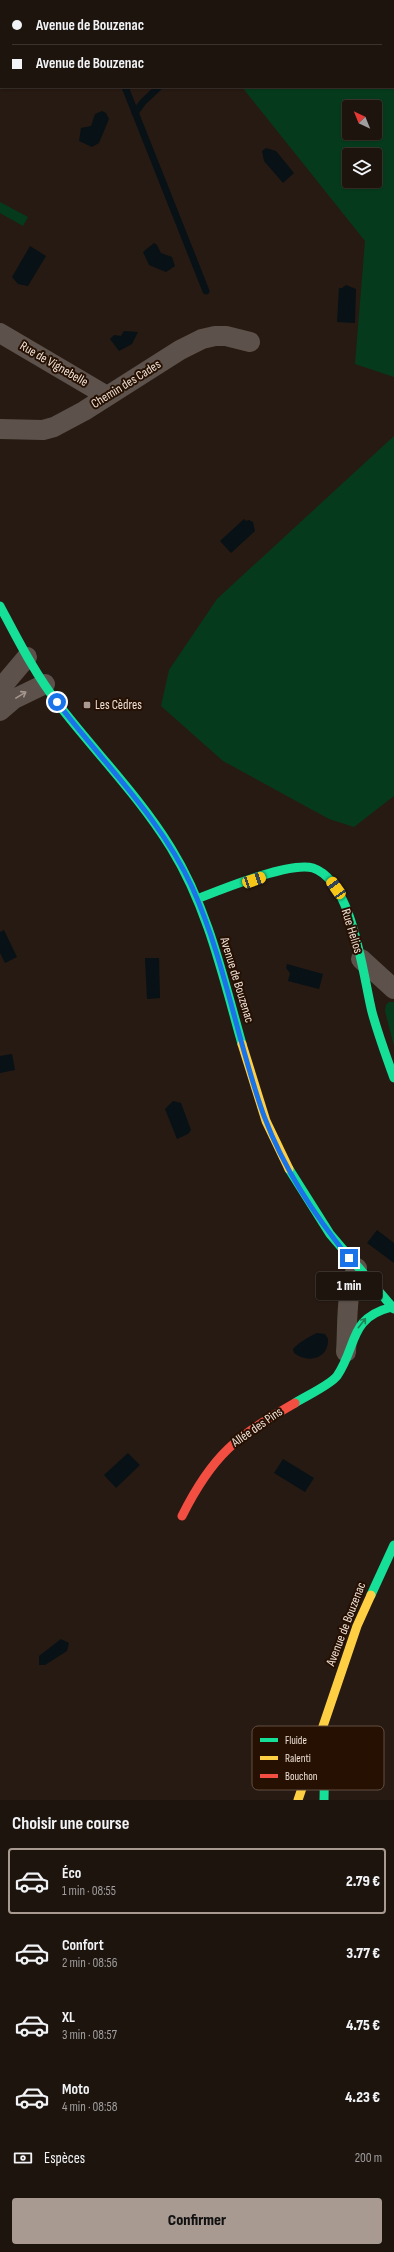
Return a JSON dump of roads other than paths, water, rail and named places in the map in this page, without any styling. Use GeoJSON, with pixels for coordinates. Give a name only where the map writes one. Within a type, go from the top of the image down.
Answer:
{"type":"FeatureCollection","features":[{"type":"Feature","properties":{"kind":"street","name":"Rue de Vignebelle"},"geometry":{"type":"LineString","coordinates":[[0,333],[107,396]]}},
{"type":"Feature","properties":{"kind":"street","name":"Chemin des Cades"},"geometry":{"type":"LineString","coordinates":[[0,429],[43,430],[54,427],[180,350],[202,339],[215,336],[226,336],[250,342]]}},
{"type":"Feature","properties":{"kind":"street","name":"Avenue de Bouzenac"},"geometry":{"type":"LineString","coordinates":[[0,606],[28,657],[65,714],[104,759],[166,839],[197,899],[216,953],[255,1089],[277,1147],[305,1201],[357,1268],[393,1308]]}},
{"type":"Feature","properties":{"kind":"street"},"geometry":{"type":"LineString","coordinates":[[0,689],[28,657]]}},
{"type":"Feature","properties":{"kind":"street"},"geometry":{"type":"LineString","coordinates":[[0,711],[14,700],[45,684]]}},
{"type":"Feature","properties":{"kind":"street","name":"Rue Helios"},"geometry":{"type":"LineString","coordinates":[[197,899],[277,871],[293,868],[312,868],[330,879],[342,898],[350,919],[361,959],[372,1012],[382,1047],[394,1078]]}},
{"type":"Feature","properties":{"kind":"street","name":"Rue Helios"},"geometry":{"type":"LineString","coordinates":[[361,959],[394,989]]}},
{"type":"Feature","properties":{"kind":"street","name":"Allée des Pins"},"geometry":{"type":"LineString","coordinates":[[346,1354],[348,1301],[351,1280],[357,1268]]}},
{"type":"Feature","properties":{"kind":"street","name":"Allée des Pins"},"geometry":{"type":"LineString","coordinates":[[182,1516],[212,1463],[223,1452],[265,1419],[336,1376],[342,1368],[346,1354],[360,1324],[376,1310],[393,1308]]}},
{"type":"Feature","properties":{"kind":"street","name":"Avenue de Bouzenac"},"geometry":{"type":"LineString","coordinates":[[324,1726],[357,1626],[394,1545]]}},
{"type":"Feature","properties":{"kind":"street","name":"Avenue de Bouzenac"},"geometry":{"type":"LineString","coordinates":[[327,1726],[328,1715]]}},
{"type":"Feature","properties":{"kind":"street","name":"Avenue de Bouzenac"},"geometry":{"type":"LineString","coordinates":[[298,1800],[302,1790]]}},
{"type":"Feature","properties":{"kind":"street","name":"Avenue de Bouzenac"},"geometry":{"type":"LineString","coordinates":[[324,1790],[324,1800]]}},
{"type":"Feature","properties":{"kind":"waterway"},"geometry":{"type":"LineString","coordinates":[[125,88],[206,291]]}},
{"type":"Feature","properties":{"kind":"waterway"},"geometry":{"type":"LineString","coordinates":[[135,113],[143,102],[158,88]]}},
{"type":"Feature","properties":{"kind":"place","name":"Les Cèdres"},"geometry":{"type":"Point","coordinates":[87,705]}}]}
